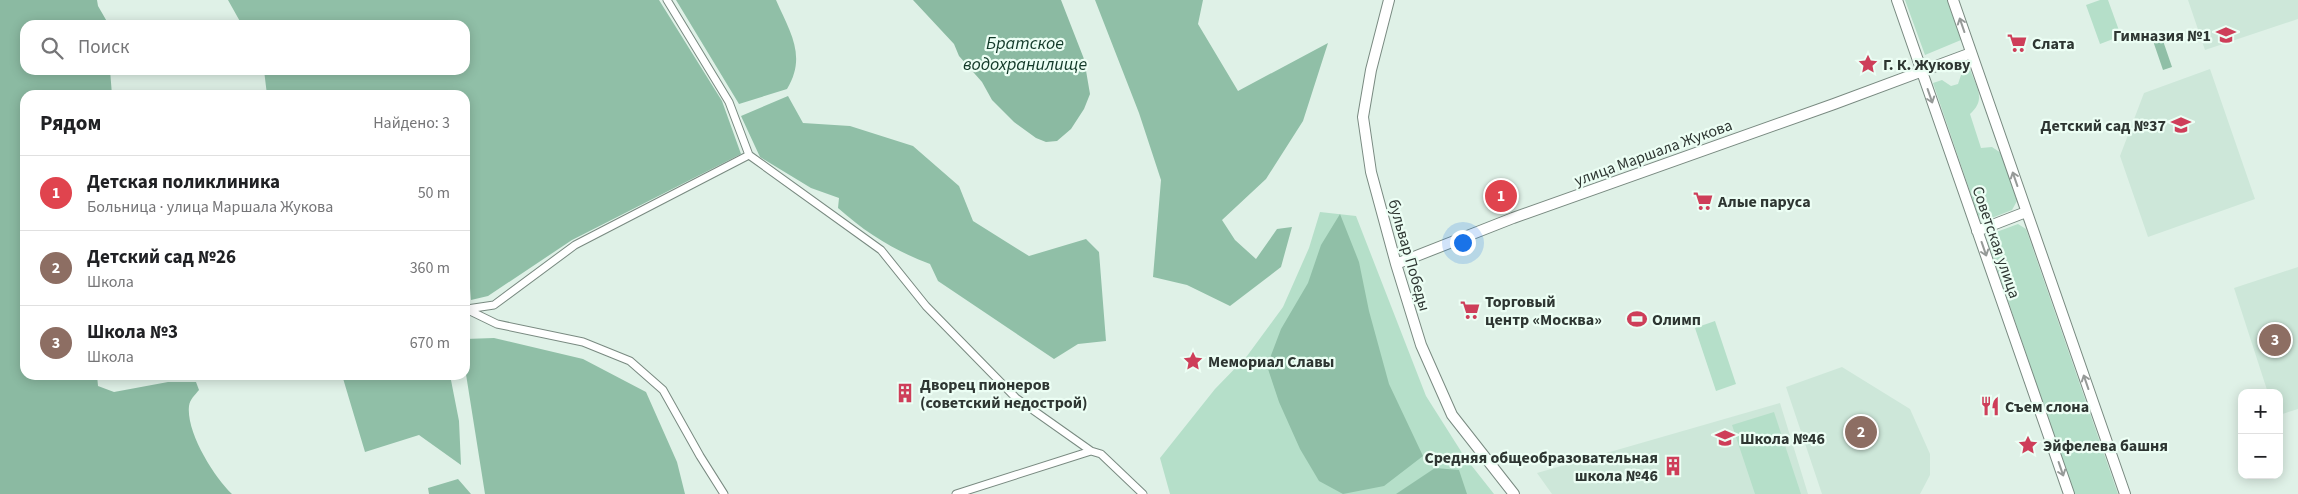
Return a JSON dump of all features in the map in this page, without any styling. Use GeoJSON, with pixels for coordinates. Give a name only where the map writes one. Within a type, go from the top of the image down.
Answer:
{"type":"FeatureCollection","features":[{"type":"Feature","properties":{"kind":"street"},"geometry":{"type":"LineString","coordinates":[[667,0],[729,102],[749,155],[880,250],[926,306],[1016,398],[1091,451],[1101,454],[1143,494]]}},
{"type":"Feature","properties":{"kind":"street","name":"бульвар Победы"},"geometry":{"type":"LineString","coordinates":[[1389,0],[1371,70],[1363,117],[1371,172],[1396,264],[1421,345],[1452,415],[1514,494]]}},
{"type":"Feature","properties":{"kind":"street","name":"Советская улица"},"geometry":{"type":"LineString","coordinates":[[1897,0],[2070,494]]}},
{"type":"Feature","properties":{"kind":"street"},"geometry":{"type":"LineString","coordinates":[[1953,0],[2125,494]]}},
{"type":"Feature","properties":{"kind":"street","name":"улица Маршала Жукова"},"geometry":{"type":"LineString","coordinates":[[1396,264],[1523,215],[1922,72],[1971,52]]}},
{"type":"Feature","properties":{"kind":"street"},"geometry":{"type":"LineString","coordinates":[[470,309],[494,306],[575,245],[749,155]]}},
{"type":"Feature","properties":{"kind":"street"},"geometry":{"type":"LineString","coordinates":[[1977,231],[2026,212]]}},
{"type":"Feature","properties":{"kind":"street"},"geometry":{"type":"LineString","coordinates":[[470,311],[497,324],[583,342],[630,360],[663,390],[724,494]]}},
{"type":"Feature","properties":{"kind":"street"},"geometry":{"type":"LineString","coordinates":[[956,494],[1091,451]]}},
{"type":"Feature","properties":{"kind":"shaded area"},"geometry":{"type":"Polygon","coordinates":[[[228,0],[659,0],[722,101],[741,154],[572,240],[488,296],[471,300],[470,90],[266,90],[265,75],[470,75],[470,20],[239,20],[228,0]]]}},
{"type":"Feature","properties":{"kind":"shaded area"},"geometry":{"type":"Polygon","coordinates":[[[676,0],[776,0],[791,34],[796,55],[796,66],[787,89],[739,104],[676,0]]]}},
{"type":"Feature","properties":{"kind":"shaded area"},"geometry":{"type":"Polygon","coordinates":[[[1095,0],[1203,0],[1198,24],[1238,91],[1328,43],[1303,121],[1266,179],[1222,220],[1235,240],[1256,259],[1277,229],[1292,227],[1281,267],[1230,306],[1187,285],[1153,277],[1161,180],[1139,113],[1095,0]]]}},
{"type":"Feature","properties":{"kind":"shaded area"},"geometry":{"type":"Polygon","coordinates":[[[1905,0],[1947,0],[1961,40],[1925,55],[1905,0]]]}},
{"type":"Feature","properties":{"kind":"shaded area"},"geometry":{"type":"Polygon","coordinates":[[[2100,0],[2108,0],[2121,36],[2100,44],[2086,5],[2100,0]]]}},
{"type":"Feature","properties":{"kind":"shaded area","name":"Гимназия №1"},"geometry":{"type":"Polygon","coordinates":[[[2188,0],[2298,0],[2298,19],[2205,50],[2188,0]]]}},
{"type":"Feature","properties":{"kind":"shaded area"},"geometry":{"type":"Polygon","coordinates":[[[2160,32],[2172,67],[2163,70],[2151,35],[2160,32]]]}},
{"type":"Feature","properties":{"kind":"shaded area"},"geometry":{"type":"Polygon","coordinates":[[[1970,69],[1979,98],[1978,103],[1970,114],[1981,148],[1992,147],[2001,153],[2017,201],[2012,210],[1984,221],[1979,218],[1933,83],[1942,80],[1951,86],[1958,84],[1961,75],[1970,69]]]}},
{"type":"Feature","properties":{"kind":"shaded area","name":"Детский сад №37"},"geometry":{"type":"Polygon","coordinates":[[[2210,69],[2255,199],[2148,237],[2120,156],[2144,93],[2210,69]]]}},
{"type":"Feature","properties":{"kind":"shaded area"},"geometry":{"type":"Polygon","coordinates":[[[788,96],[803,123],[850,126],[913,146],[959,186],[973,221],[1029,256],[1086,239],[1099,252],[1106,341],[1078,344],[1054,359],[938,281],[930,264],[881,241],[859,225],[838,208],[839,198],[811,188],[760,157],[741,116],[788,96]]]}},
{"type":"Feature","properties":{"kind":"shaded area"},"geometry":{"type":"Polygon","coordinates":[[[1320,212],[1356,216],[1426,396],[1464,456],[1494,494],[1170,494],[1160,458],[1215,389],[1247,356],[1283,307],[1309,248],[1320,212]]]}},
{"type":"Feature","properties":{"kind":"shaded area"},"geometry":{"type":"Polygon","coordinates":[[[1340,214],[1359,262],[1369,311],[1389,384],[1423,456],[1384,486],[1343,494],[1319,481],[1300,449],[1279,402],[1267,366],[1281,329],[1308,283],[1321,245],[1340,214]]]}},
{"type":"Feature","properties":{"kind":"shaded area"},"geometry":{"type":"Polygon","coordinates":[[[2018,224],[2026,229],[2118,494],[2074,494],[1988,242],[1991,234],[2018,224]]]}},
{"type":"Feature","properties":{"kind":"shaded area"},"geometry":{"type":"Polygon","coordinates":[[[2298,267],[2298,409],[2283,414],[2283,389],[2267,389],[2234,288],[2298,267]]]}},
{"type":"Feature","properties":{"kind":"shaded area"},"geometry":{"type":"Polygon","coordinates":[[[1715,321],[1736,384],[1716,391],[1695,328],[1715,321]]]}},
{"type":"Feature","properties":{"kind":"shaded area"},"geometry":{"type":"Polygon","coordinates":[[[494,338],[583,359],[646,392],[677,462],[685,494],[485,494],[467,380],[470,380],[470,339],[494,338]]]}},
{"type":"Feature","properties":{"kind":"shaded area"},"geometry":{"type":"Polygon","coordinates":[[[1842,367],[1910,409],[1930,454],[1930,475],[1920,494],[1822,494],[1786,387],[1842,367]]]}},
{"type":"Feature","properties":{"kind":"shaded area"},"geometry":{"type":"Polygon","coordinates":[[[343,380],[451,380],[459,421],[461,465],[419,435],[365,452],[343,380]]]}},
{"type":"Feature","properties":{"kind":"shaded area","name":"Школа №46"},"geometry":{"type":"Polygon","coordinates":[[[1780,403],[1808,494],[1552,494],[1537,473],[1780,403]]]}},
{"type":"Feature","properties":{"kind":"shaded area"},"geometry":{"type":"Polygon","coordinates":[[[1774,412],[1801,494],[1755,494],[1732,425],[1774,412]]]}},
{"type":"Feature","properties":{"kind":"shaded area"},"geometry":{"type":"Polygon","coordinates":[[[1435,468],[1459,470],[1467,494],[1396,494],[1435,468]]]}},
{"type":"Feature","properties":{"kind":"shaded area"},"geometry":{"type":"Polygon","coordinates":[[[458,479],[471,494],[429,494],[428,488],[458,479]]]}},
{"type":"Feature","properties":{"kind":"water"},"geometry":{"type":"Polygon","coordinates":[[[0,0],[97,0],[98,6],[106,20],[20,20],[20,75],[110,75],[112,90],[20,90],[20,380],[97,380],[98,386],[114,392],[168,382],[196,382],[199,390],[189,406],[192,428],[210,466],[232,494],[0,494],[0,0]]]}},
{"type":"Feature","properties":{"kind":"water","name":"Братское водохранилище"},"geometry":{"type":"Polygon","coordinates":[[[913,0],[1061,0],[1084,59],[1090,94],[1084,109],[1071,129],[1057,141],[1046,142],[1036,138],[1014,122],[992,100],[982,82],[959,56],[954,44],[913,0]]]}},
{"type":"Feature","properties":{"kind":"place","name":"Гимназия №1"},"geometry":{"type":"Point","coordinates":[2226,35]}},
{"type":"Feature","properties":{"kind":"place","name":"Слата"},"geometry":{"type":"Point","coordinates":[2017,43]}},
{"type":"Feature","properties":{"kind":"place","name":"Г. К. Жукову"},"geometry":{"type":"Point","coordinates":[1868,64]}},
{"type":"Feature","properties":{"kind":"place","name":"Детский сад №37"},"geometry":{"type":"Point","coordinates":[2181,125]}},
{"type":"Feature","properties":{"kind":"place","name":"Детская поликлиника"},"geometry":{"type":"Point","coordinates":[1501,196]}},
{"type":"Feature","properties":{"kind":"place","name":"Алые паруса"},"geometry":{"type":"Point","coordinates":[1703,201]}},
{"type":"Feature","properties":{"kind":"place","name":"Торговый центр «Москва»"},"geometry":{"type":"Point","coordinates":[1470,310]}},
{"type":"Feature","properties":{"kind":"place","name":"Олимп"},"geometry":{"type":"Point","coordinates":[1637,319]}},
{"type":"Feature","properties":{"kind":"place","name":"Школа №3"},"geometry":{"type":"Point","coordinates":[2275,340]}},
{"type":"Feature","properties":{"kind":"place","name":"Мемориал Славы"},"geometry":{"type":"Point","coordinates":[1193,361]}},
{"type":"Feature","properties":{"kind":"place","name":"Дворец пионеров (советский недострой)"},"geometry":{"type":"Point","coordinates":[905,393]}},
{"type":"Feature","properties":{"kind":"place","name":"Съем слона"},"geometry":{"type":"Point","coordinates":[1990,406]}},
{"type":"Feature","properties":{"kind":"place","name":"Детский сад №26"},"geometry":{"type":"Point","coordinates":[1861,432]}},
{"type":"Feature","properties":{"kind":"place","name":"Школа №46"},"geometry":{"type":"Point","coordinates":[1725,438]}},
{"type":"Feature","properties":{"kind":"place","name":"Эйфелева башня"},"geometry":{"type":"Point","coordinates":[2028,445]}},
{"type":"Feature","properties":{"kind":"place","name":"Средняя общеобразовательная школа №46"},"geometry":{"type":"Point","coordinates":[1673,466]}}]}
